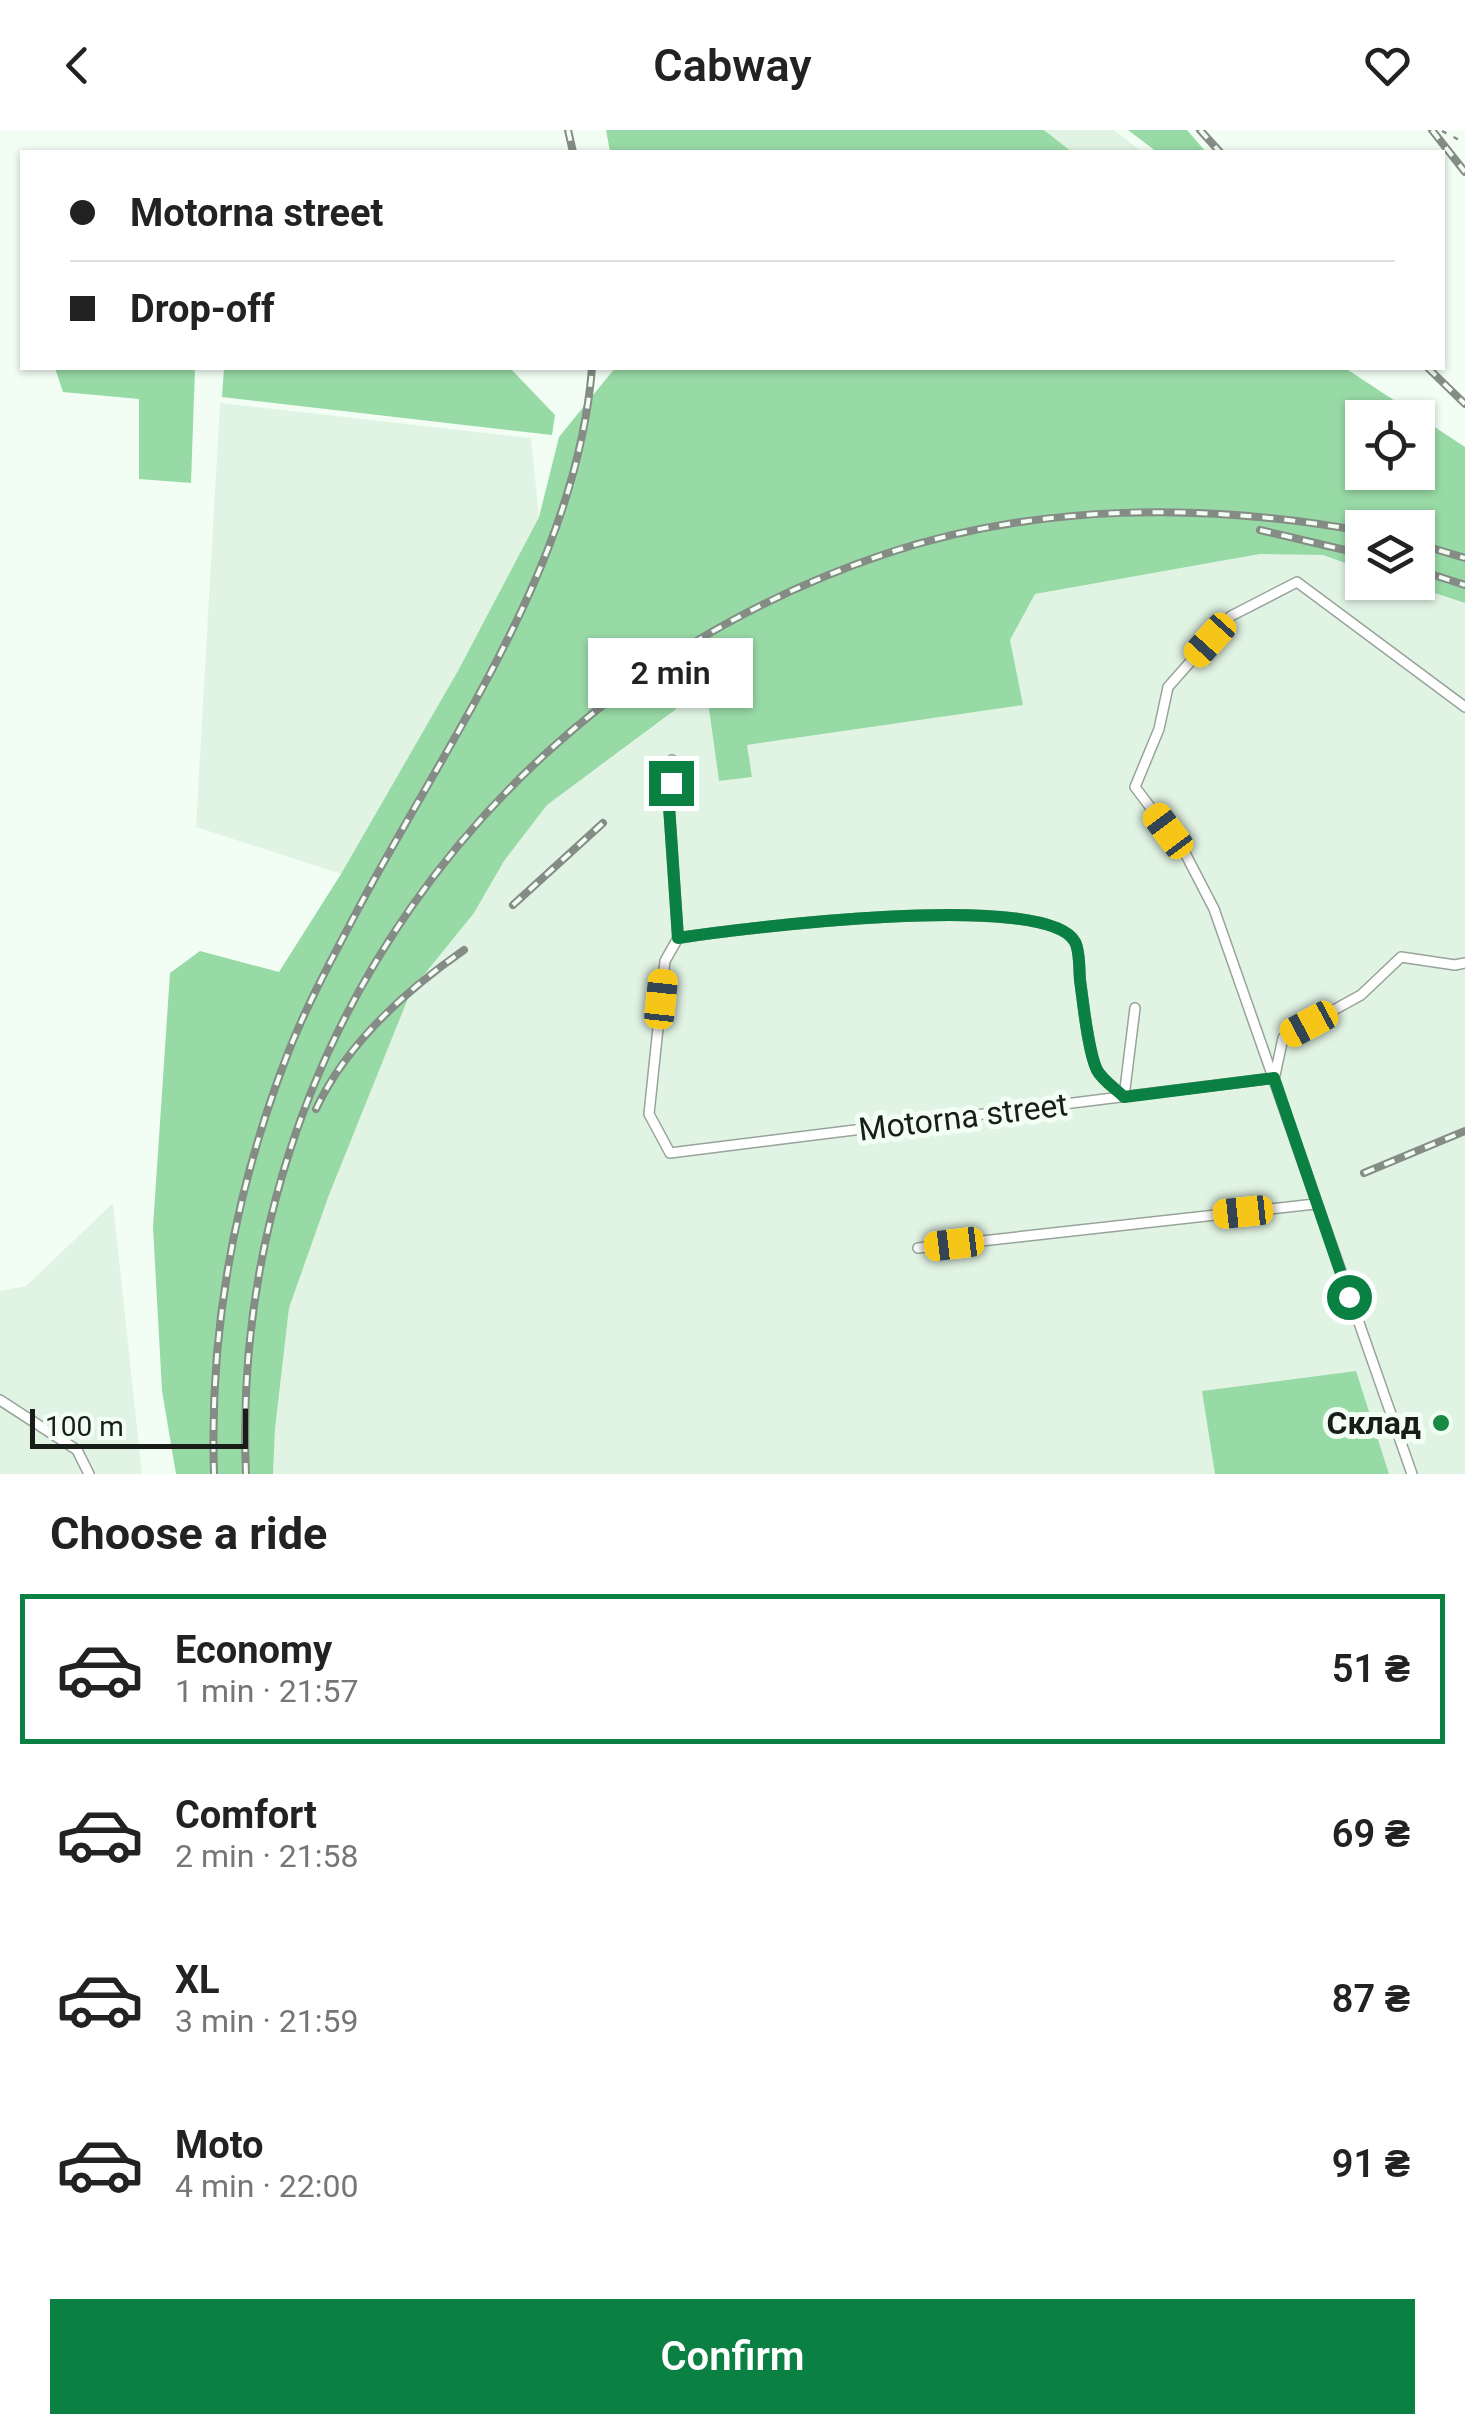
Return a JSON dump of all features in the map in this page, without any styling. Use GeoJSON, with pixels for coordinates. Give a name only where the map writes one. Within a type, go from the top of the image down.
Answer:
{"type":"FeatureCollection","features":[{"type":"Feature","properties":{"kind":"lane"},"geometry":{"type":"LineString","coordinates":[[1412,1474],[1214,908],[1185,853],[1135,787],[1160,728],[1168,687],[1231,616],[1297,582],[1465,707]]}},
{"type":"Feature","properties":{"kind":"lane"},"geometry":{"type":"LineString","coordinates":[[672,760],[669,806],[678,938],[766,925],[884,918],[1002,915],[1059,926],[1076,942],[1097,1071],[1124,1097]]}},
{"type":"Feature","properties":{"kind":"lane","name":"Motorna street"},"geometry":{"type":"LineString","coordinates":[[678,938],[665,961],[649,1114],[670,1154],[1274,1078]]}},
{"type":"Feature","properties":{"kind":"lane"},"geometry":{"type":"LineString","coordinates":[[1274,1078],[1283,1038],[1362,995],[1401,957],[1465,963]]}},
{"type":"Feature","properties":{"kind":"lane"},"geometry":{"type":"LineString","coordinates":[[1124,1097],[1135,1008]]}},
{"type":"Feature","properties":{"kind":"lane"},"geometry":{"type":"LineString","coordinates":[[918,1248],[1315,1204]]}},
{"type":"Feature","properties":{"kind":"lane"},"geometry":{"type":"LineString","coordinates":[[0,1400],[77,1450],[89,1474]]}},
{"type":"Feature","properties":{"kind":"path"},"geometry":{"type":"LineString","coordinates":[[1442,131],[1465,143]]}},
{"type":"Feature","properties":{"kind":"shaded area"},"geometry":{"type":"Polygon","coordinates":[[[1044,130],[1114,130],[1139,150],[1069,150],[1044,130]]]}},
{"type":"Feature","properties":{"kind":"shaded area"},"geometry":{"type":"Polygon","coordinates":[[[220,403],[531,438],[539,517],[459,669],[341,874],[196,827],[220,403]]]}},
{"type":"Feature","properties":{"kind":"shaded area"},"geometry":{"type":"Polygon","coordinates":[[[1260,554],[1323,555],[1345,563],[1345,600],[1435,600],[1435,593],[1465,603],[1465,1474],[273,1474],[289,1308],[329,1195],[411,991],[474,913],[504,861],[547,805],[707,687],[719,781],[752,777],[746,745],[1022,705],[1010,640],[1035,594],[1260,554]]]}},
{"type":"Feature","properties":{"kind":"shaded area"},"geometry":{"type":"Polygon","coordinates":[[[113,1203],[142,1474],[0,1474],[0,1291],[26,1286],[113,1203]]]}},
{"type":"Feature","properties":{"kind":"green space"},"geometry":{"type":"Polygon","coordinates":[[[606,130],[1044,130],[1069,150],[610,150],[606,130]]]}},
{"type":"Feature","properties":{"kind":"green space"},"geometry":{"type":"Polygon","coordinates":[[[1128,130],[1187,130],[1204,150],[1154,150],[1128,130]]]}},
{"type":"Feature","properties":{"kind":"green space"},"geometry":{"type":"Polygon","coordinates":[[[56,370],[195,370],[191,483],[139,479],[139,399],[63,392],[56,370]]]}},
{"type":"Feature","properties":{"kind":"green space"},"geometry":{"type":"Polygon","coordinates":[[[224,370],[512,370],[555,415],[552,435],[222,397],[224,370]]]}},
{"type":"Feature","properties":{"kind":"green space"},"geometry":{"type":"Polygon","coordinates":[[[613,370],[1348,370],[1394,400],[1345,400],[1345,490],[1435,490],[1435,427],[1465,447],[1465,603],[1435,593],[1435,510],[1345,510],[1345,563],[1323,555],[1260,554],[1035,594],[1010,640],[1023,705],[747,745],[752,777],[719,781],[706,687],[547,805],[504,861],[474,913],[411,991],[329,1195],[289,1308],[273,1474],[176,1474],[162,1391],[153,1227],[170,973],[200,951],[279,972],[341,874],[459,669],[539,517],[559,437],[613,370]]]}},
{"type":"Feature","properties":{"kind":"green space"},"geometry":{"type":"Polygon","coordinates":[[[1356,1371],[1389,1474],[1215,1474],[1202,1391],[1356,1371]]]}},
{"type":"Feature","properties":{"kind":"railway"},"geometry":{"type":"LineString","coordinates":[[568,130],[573,150]]}},
{"type":"Feature","properties":{"kind":"railway"},"geometry":{"type":"LineString","coordinates":[[1200,130],[1218,150]]}},
{"type":"Feature","properties":{"kind":"railway"},"geometry":{"type":"LineString","coordinates":[[1432,130],[1465,172]]}},
{"type":"Feature","properties":{"kind":"railway"},"geometry":{"type":"LineString","coordinates":[[214,1474],[216,1366],[230,1260],[240,1207],[270,1104],[295,1035],[321,981],[503,649],[535,581],[561,512],[581,441],[592,370]]}},
{"type":"Feature","properties":{"kind":"railway"},"geometry":{"type":"LineString","coordinates":[[1430,370],[1465,404]]}},
{"type":"Feature","properties":{"kind":"railway"},"geometry":{"type":"LineString","coordinates":[[246,1474],[252,1320],[283,1173],[336,1035],[411,907],[505,793],[616,695],[744,614],[885,554],[943,537],[1002,525],[1122,513],[1243,516],[1345,528]]}},
{"type":"Feature","properties":{"kind":"railway"},"geometry":{"type":"LineString","coordinates":[[1260,530],[1345,550]]}},
{"type":"Feature","properties":{"kind":"railway"},"geometry":{"type":"LineString","coordinates":[[1435,549],[1465,558]]}},
{"type":"Feature","properties":{"kind":"railway"},"geometry":{"type":"LineString","coordinates":[[1435,575],[1465,585]]}},
{"type":"Feature","properties":{"kind":"railway"},"geometry":{"type":"LineString","coordinates":[[513,905],[603,823]]}},
{"type":"Feature","properties":{"kind":"railway"},"geometry":{"type":"LineString","coordinates":[[316,1109],[361,1040],[399,1001],[464,950]]}},
{"type":"Feature","properties":{"kind":"railway"},"geometry":{"type":"LineString","coordinates":[[1364,1173],[1465,1131]]}},
{"type":"Feature","properties":{"kind":"place","name":"Склад"},"geometry":{"type":"Point","coordinates":[1441,1423]}},
{"type":"Feature","properties":{"kind":"route"},"geometry":{"type":"LineString","coordinates":[[671,783],[669,806],[678,938],[766,925],[884,918],[1002,915],[1059,926],[1076,942],[1097,1071],[1124,1097],[1274,1078],[1349,1297]]}}]}
